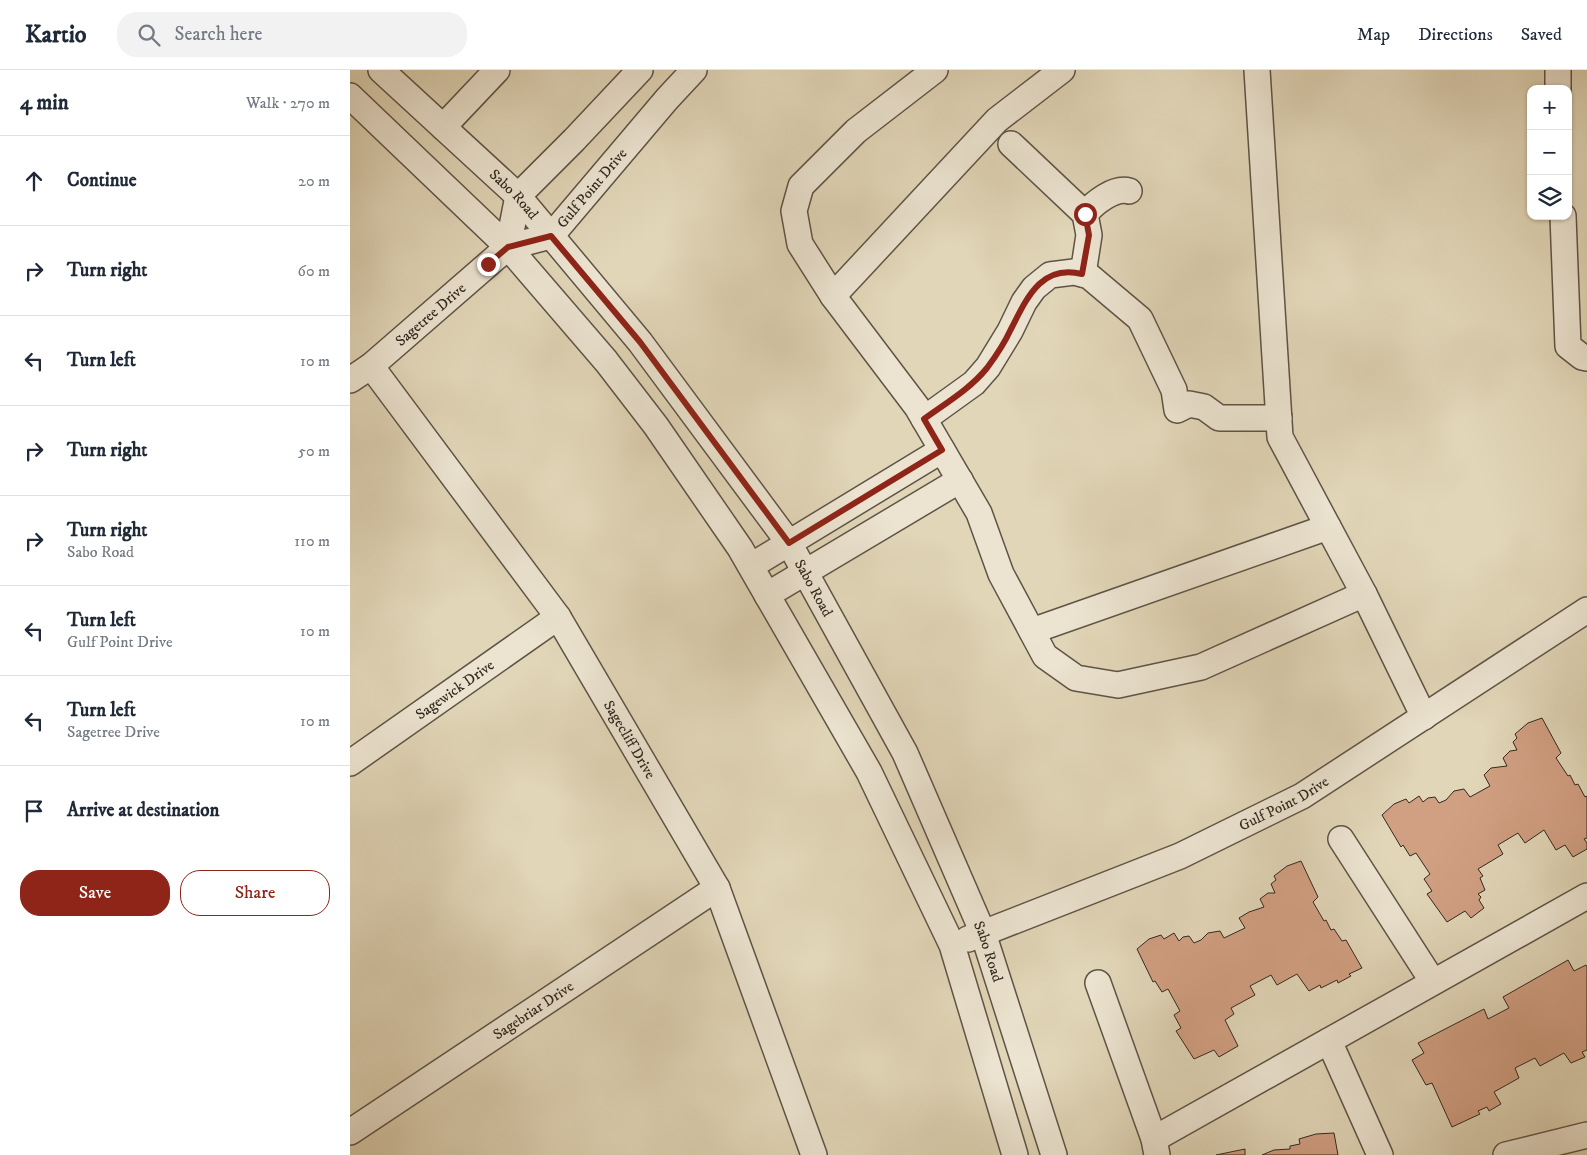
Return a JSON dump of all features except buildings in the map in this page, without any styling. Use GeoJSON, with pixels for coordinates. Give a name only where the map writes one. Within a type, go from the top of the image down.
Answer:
{"type":"FeatureCollection","features":[{"type":"Feature","properties":{"kind":"street","name":"Sabo Road"},"geometry":{"type":"LineString","coordinates":[[380,70],[518,196],[640,342],[789,543],[905,753],[983,933],[1054,1155]]}},
{"type":"Feature","properties":{"kind":"street"},"geometry":{"type":"LineString","coordinates":[[443,127],[497,70]]}},
{"type":"Feature","properties":{"kind":"street"},"geometry":{"type":"LineString","coordinates":[[508,247],[518,196],[640,70]]}},
{"type":"Feature","properties":{"kind":"street"},"geometry":{"type":"LineString","coordinates":[[935,70],[856,131],[801,186],[794,211],[800,244],[833,296],[917,406],[979,513],[1001,574],[1045,656],[1076,678],[1118,685],[1201,667],[1364,594]]}},
{"type":"Feature","properties":{"kind":"street"},"geometry":{"type":"LineString","coordinates":[[833,296],[998,120],[1062,70]]}},
{"type":"Feature","properties":{"kind":"street"},"geometry":{"type":"LineString","coordinates":[[1257,70],[1280,437],[1364,594],[1424,717]]}},
{"type":"Feature","properties":{"kind":"street"},"geometry":{"type":"LineString","coordinates":[[1558,70],[1558,85]]}},
{"type":"Feature","properties":{"kind":"street","name":"Gulf Point Drive"},"geometry":{"type":"LineString","coordinates":[[508,247],[551,236],[691,71]]}},
{"type":"Feature","properties":{"kind":"street"},"geometry":{"type":"LineString","coordinates":[[350,96],[508,247],[606,361],[662,434],[751,566],[869,772],[952,946],[1014,1155]]}},
{"type":"Feature","properties":{"kind":"street"},"geometry":{"type":"LineString","coordinates":[[1012,144],[1085,214],[1089,235],[1082,274]]}},
{"type":"Feature","properties":{"kind":"street"},"geometry":{"type":"LineString","coordinates":[[1085,214],[1091,206],[1111,194],[1124,189],[1129,191]]}},
{"type":"Feature","properties":{"kind":"street"},"geometry":{"type":"LineString","coordinates":[[1563,220],[1568,346],[1582,357],[1587,358]]}},
{"type":"Feature","properties":{"kind":"street","name":"Sagetree Drive"},"geometry":{"type":"LineString","coordinates":[[350,380],[371,366],[508,247]]}},
{"type":"Feature","properties":{"kind":"street"},"geometry":{"type":"LineString","coordinates":[[924,419],[974,383],[988,367],[1010,331],[1024,302],[1034,288],[1050,275],[1074,272],[1089,276],[1140,319],[1174,390],[1177,410],[1189,404],[1204,406],[1219,418],[1279,418]]}},
{"type":"Feature","properties":{"kind":"street","name":"Sagecliff Drive"},"geometry":{"type":"LineString","coordinates":[[371,366],[558,617],[717,888],[814,1155]]}},
{"type":"Feature","properties":{"kind":"street"},"geometry":{"type":"LineString","coordinates":[[751,566],[942,450]]}},
{"type":"Feature","properties":{"kind":"street"},"geometry":{"type":"LineString","coordinates":[[767,595],[960,480]]}},
{"type":"Feature","properties":{"kind":"street"},"geometry":{"type":"LineString","coordinates":[[1032,631],[1328,527]]}},
{"type":"Feature","properties":{"kind":"street","name":"Gulf Point Drive"},"geometry":{"type":"LineString","coordinates":[[952,946],[1180,856],[1302,796],[1587,610]]}},
{"type":"Feature","properties":{"kind":"street","name":"Sagewick Drive"},"geometry":{"type":"LineString","coordinates":[[350,762],[558,617]]}},
{"type":"Feature","properties":{"kind":"street"},"geometry":{"type":"LineString","coordinates":[[1341,839],[1432,982]]}},
{"type":"Feature","properties":{"kind":"street","name":"Sagebriar Drive"},"geometry":{"type":"LineString","coordinates":[[350,1132],[717,888]]}},
{"type":"Feature","properties":{"kind":"street"},"geometry":{"type":"LineString","coordinates":[[1098,983],[1156,1147],[1329,1040],[1587,896]]}},
{"type":"Feature","properties":{"kind":"street"},"geometry":{"type":"LineString","coordinates":[[1329,1040],[1380,1155]]}},
{"type":"Feature","properties":{"kind":"street"},"geometry":{"type":"LineString","coordinates":[[1506,1155],[1587,1135]]}},
{"type":"Feature","properties":{"kind":"route"},"geometry":{"type":"LineString","coordinates":[[488,264],[508,247],[551,236],[640,342],[686,407],[789,543],[942,450],[924,419],[974,383],[988,367],[1010,331],[1024,302],[1034,288],[1050,275],[1074,272],[1082,274],[1089,235],[1085,214]]}}]}
